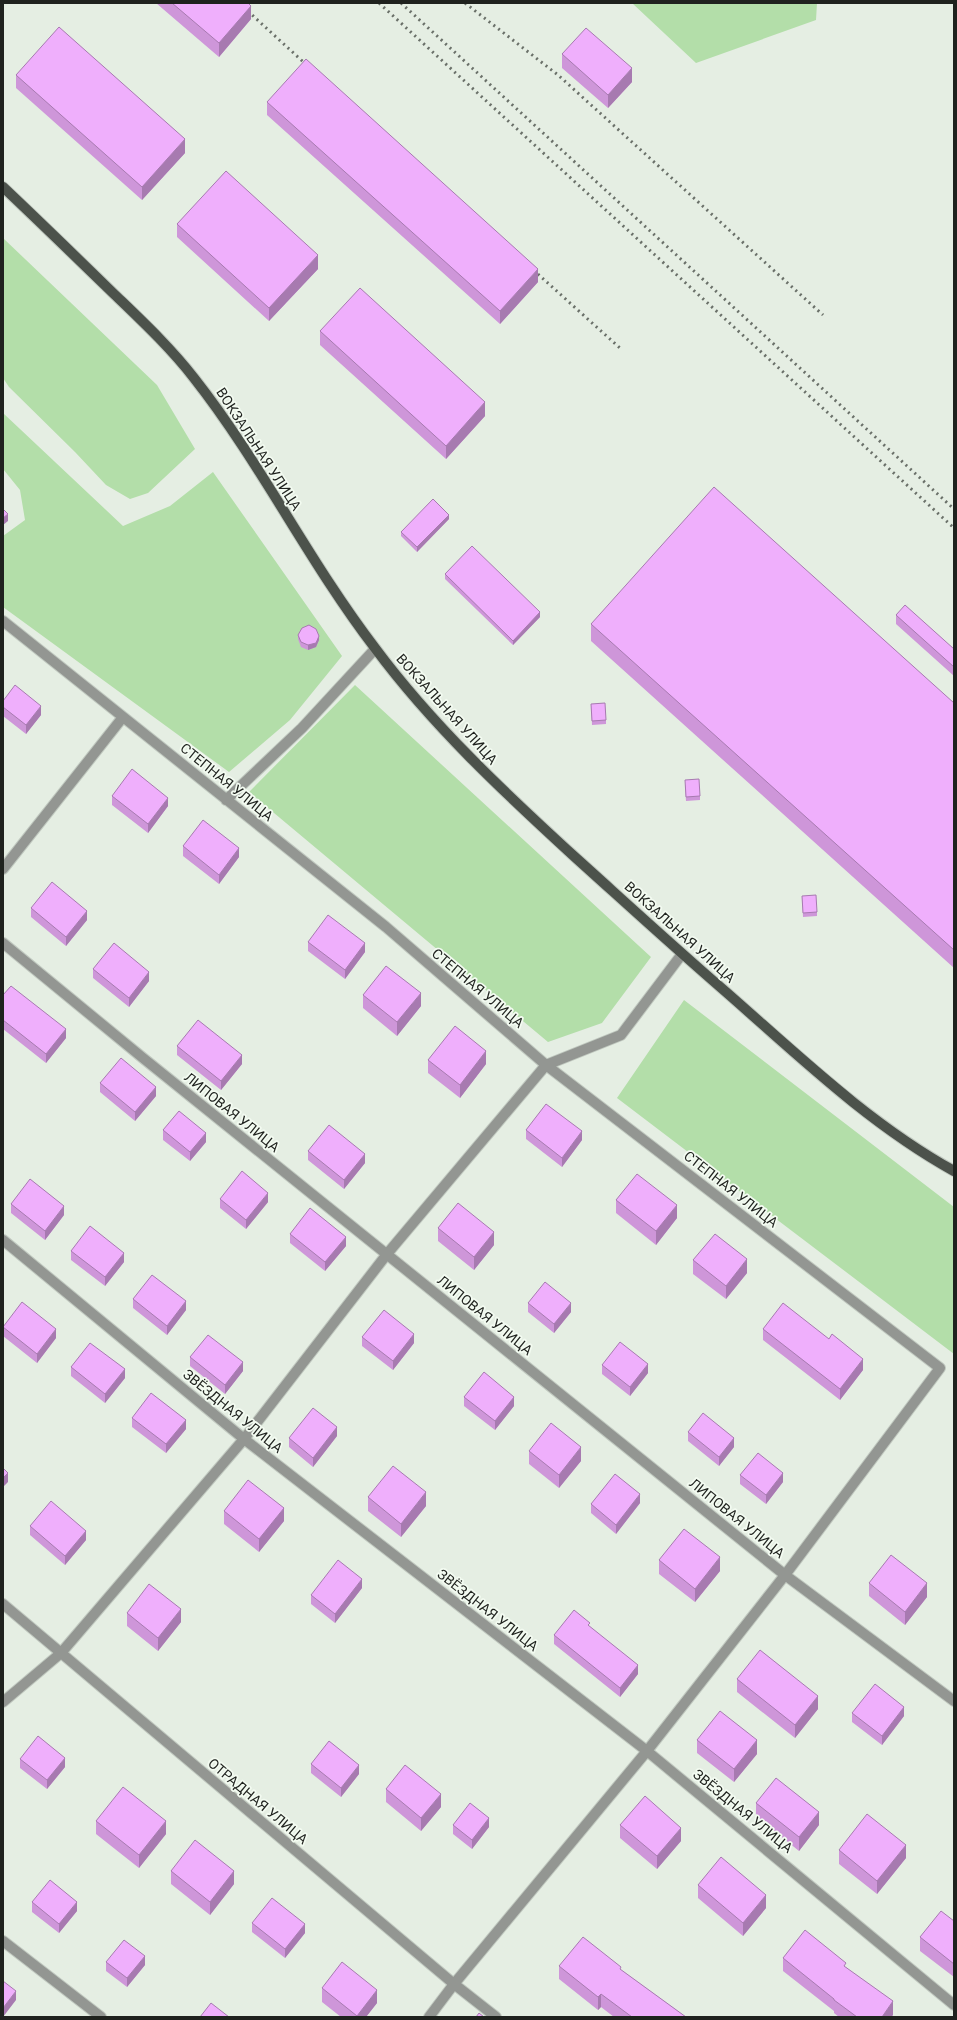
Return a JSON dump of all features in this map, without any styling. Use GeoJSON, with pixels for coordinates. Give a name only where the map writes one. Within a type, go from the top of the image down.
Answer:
{"type":"FeatureCollection","features":[{"type":"Feature","properties":{"kind":"main road","name":"ВОКЗАЛЬНАЯ УЛИЦА"},"geometry":{"type":"LineString","coordinates":[[3,187],[153,332],[193,376],[235,434],[308,551],[375,649],[411,693],[456,743],[534,819],[682,954],[880,1123],[930,1158],[954,1171]]}},
{"type":"Feature","properties":{"kind":"street","name":"СТЕПНАЯ УЛИЦА"},"geometry":{"type":"LineString","coordinates":[[3,621],[386,928],[546,1065],[940,1368],[785,1575]]}},
{"type":"Feature","properties":{"kind":"street"},"geometry":{"type":"LineString","coordinates":[[226,800],[302,728],[375,649]]}},
{"type":"Feature","properties":{"kind":"street"},"geometry":{"type":"LineString","coordinates":[[3,869],[123,717]]}},
{"type":"Feature","properties":{"kind":"street","name":"ЛИПОВАЯ УЛИЦА"},"geometry":{"type":"LineString","coordinates":[[3,943],[785,1575],[954,1702]]}},
{"type":"Feature","properties":{"kind":"street"},"geometry":{"type":"LineString","coordinates":[[3,1702],[61,1653],[244,1439],[387,1254],[546,1065],[622,1035],[682,954]]}},
{"type":"Feature","properties":{"kind":"street","name":"ЗВЁЗДНАЯ УЛИЦА"},"geometry":{"type":"LineString","coordinates":[[3,1240],[244,1439],[647,1751],[954,2005]]}},
{"type":"Feature","properties":{"kind":"street"},"geometry":{"type":"LineString","coordinates":[[429,2017],[454,1984],[647,1751],[785,1575]]}},
{"type":"Feature","properties":{"kind":"street","name":"ОТРАДНАЯ УЛИЦА"},"geometry":{"type":"LineString","coordinates":[[3,1604],[454,1984],[496,2017]]}},
{"type":"Feature","properties":{"kind":"street"},"geometry":{"type":"LineString","coordinates":[[3,1941],[101,2017]]}},
{"type":"Feature","properties":{"kind":"green space"},"geometry":{"type":"Polygon","coordinates":[[[632,3],[817,3],[816,20],[696,63],[632,3]]]}},
{"type":"Feature","properties":{"kind":"green space"},"geometry":{"type":"Polygon","coordinates":[[[3,238],[157,385],[195,449],[148,493],[130,499],[106,485],[9,387],[3,378],[3,238]]]}},
{"type":"Feature","properties":{"kind":"green space"},"geometry":{"type":"Polygon","coordinates":[[[3,413],[123,526],[170,506],[213,472],[342,656],[290,720],[229,772],[3,607],[3,536],[25,520],[20,490],[3,469],[3,413]]]}},
{"type":"Feature","properties":{"kind":"green space"},"geometry":{"type":"Polygon","coordinates":[[[355,685],[651,957],[602,1023],[548,1042],[249,792],[355,685]]]}},
{"type":"Feature","properties":{"kind":"green space"},"geometry":{"type":"Polygon","coordinates":[[[684,1000],[954,1207],[954,1354],[617,1098],[684,1000]]]}},
{"type":"Feature","properties":{"kind":"building"},"geometry":{"type":"Polygon","coordinates":[[[172,3],[248,3],[251,6],[219,43],[172,3]]]}},
{"type":"Feature","properties":{"kind":"building"},"geometry":{"type":"Polygon","coordinates":[[[59,27],[185,139],[142,187],[16,75],[59,27]]]}},
{"type":"Feature","properties":{"kind":"building"},"geometry":{"type":"Polygon","coordinates":[[[586,28],[632,68],[608,95],[562,54],[586,28]]]}},
{"type":"Feature","properties":{"kind":"building"},"geometry":{"type":"Polygon","coordinates":[[[306,59],[538,269],[500,311],[267,102],[306,59]]]}},
{"type":"Feature","properties":{"kind":"building"},"geometry":{"type":"Polygon","coordinates":[[[226,171],[318,255],[269,308],[177,224],[226,171]]]}},
{"type":"Feature","properties":{"kind":"building"},"geometry":{"type":"Polygon","coordinates":[[[360,288],[485,402],[446,446],[320,331],[360,288]]]}},
{"type":"Feature","properties":{"kind":"building"},"geometry":{"type":"Polygon","coordinates":[[[714,487],[954,703],[954,950],[591,624],[714,487]]]}},
{"type":"Feature","properties":{"kind":"building"},"geometry":{"type":"Polygon","coordinates":[[[433,499],[449,515],[417,547],[401,532],[433,499]]]}},
{"type":"Feature","properties":{"kind":"building"},"geometry":{"type":"Polygon","coordinates":[[[3,509],[8,514],[3,518],[3,509]]]}},
{"type":"Feature","properties":{"kind":"building"},"geometry":{"type":"Polygon","coordinates":[[[472,546],[540,612],[513,641],[445,574],[472,546]]]}},
{"type":"Feature","properties":{"kind":"building"},"geometry":{"type":"Polygon","coordinates":[[[905,605],[954,649],[954,667],[896,615],[905,605]]]}},
{"type":"Feature","properties":{"kind":"building"},"geometry":{"type":"Polygon","coordinates":[[[309,625],[316,629],[319,636],[316,643],[308,645],[301,642],[298,635],[302,628],[309,625]]]}},
{"type":"Feature","properties":{"kind":"building"},"geometry":{"type":"Polygon","coordinates":[[[15,685],[41,706],[26,725],[3,707],[3,701],[15,685]]]}},
{"type":"Feature","properties":{"kind":"building"},"geometry":{"type":"Polygon","coordinates":[[[605,703],[606,720],[592,721],[591,704],[605,703]]]}},
{"type":"Feature","properties":{"kind":"building"},"geometry":{"type":"Polygon","coordinates":[[[132,769],[168,798],[148,824],[112,796],[132,769]]]}},
{"type":"Feature","properties":{"kind":"building"},"geometry":{"type":"Polygon","coordinates":[[[699,779],[700,796],[686,797],[685,780],[699,779]]]}},
{"type":"Feature","properties":{"kind":"building"},"geometry":{"type":"Polygon","coordinates":[[[203,820],[239,848],[219,875],[183,846],[203,820]]]}},
{"type":"Feature","properties":{"kind":"building"},"geometry":{"type":"Polygon","coordinates":[[[52,882],[87,911],[66,937],[31,908],[52,882]]]}},
{"type":"Feature","properties":{"kind":"building"},"geometry":{"type":"Polygon","coordinates":[[[816,895],[817,912],[803,913],[802,896],[816,895]]]}},
{"type":"Feature","properties":{"kind":"building"},"geometry":{"type":"Polygon","coordinates":[[[328,915],[365,943],[345,970],[308,942],[328,915]]]}},
{"type":"Feature","properties":{"kind":"building"},"geometry":{"type":"Polygon","coordinates":[[[114,943],[149,972],[129,998],[93,969],[114,943]]]}},
{"type":"Feature","properties":{"kind":"building"},"geometry":{"type":"Polygon","coordinates":[[[386,966],[421,993],[397,1022],[363,995],[386,966]]]}},
{"type":"Feature","properties":{"kind":"building"},"geometry":{"type":"Polygon","coordinates":[[[11,986],[66,1029],[46,1054],[3,1020],[3,995],[11,986]]]}},
{"type":"Feature","properties":{"kind":"building"},"geometry":{"type":"Polygon","coordinates":[[[198,1020],[242,1055],[221,1081],[177,1046],[198,1020]]]}},
{"type":"Feature","properties":{"kind":"building"},"geometry":{"type":"Polygon","coordinates":[[[455,1026],[486,1051],[460,1085],[428,1060],[455,1026]]]}},
{"type":"Feature","properties":{"kind":"building"},"geometry":{"type":"Polygon","coordinates":[[[121,1058],[156,1087],[135,1112],[100,1083],[121,1058]]]}},
{"type":"Feature","properties":{"kind":"building"},"geometry":{"type":"Polygon","coordinates":[[[546,1104],[582,1131],[562,1158],[526,1130],[546,1104]]]}},
{"type":"Feature","properties":{"kind":"building"},"geometry":{"type":"Polygon","coordinates":[[[179,1111],[206,1133],[190,1152],[163,1130],[179,1111]]]}},
{"type":"Feature","properties":{"kind":"building"},"geometry":{"type":"Polygon","coordinates":[[[329,1125],[365,1154],[344,1180],[308,1151],[329,1125]]]}},
{"type":"Feature","properties":{"kind":"building"},"geometry":{"type":"Polygon","coordinates":[[[242,1171],[268,1193],[246,1220],[220,1199],[242,1171]]]}},
{"type":"Feature","properties":{"kind":"building"},"geometry":{"type":"Polygon","coordinates":[[[637,1174],[677,1205],[656,1231],[616,1200],[637,1174]]]}},
{"type":"Feature","properties":{"kind":"building"},"geometry":{"type":"Polygon","coordinates":[[[30,1179],[64,1206],[45,1231],[11,1204],[30,1179]]]}},
{"type":"Feature","properties":{"kind":"building"},"geometry":{"type":"Polygon","coordinates":[[[458,1203],[494,1232],[474,1257],[438,1228],[458,1203]]]}},
{"type":"Feature","properties":{"kind":"building"},"geometry":{"type":"Polygon","coordinates":[[[310,1208],[346,1237],[325,1262],[290,1234],[310,1208]]]}},
{"type":"Feature","properties":{"kind":"building"},"geometry":{"type":"Polygon","coordinates":[[[90,1226],[124,1253],[105,1277],[71,1251],[90,1226]]]}},
{"type":"Feature","properties":{"kind":"building"},"geometry":{"type":"Polygon","coordinates":[[[715,1234],[747,1259],[726,1286],[693,1260],[715,1234]]]}},
{"type":"Feature","properties":{"kind":"building"},"geometry":{"type":"Polygon","coordinates":[[[152,1275],[186,1301],[167,1326],[133,1299],[152,1275]]]}},
{"type":"Feature","properties":{"kind":"building"},"geometry":{"type":"Polygon","coordinates":[[[545,1282],[571,1303],[554,1324],[528,1303],[545,1282]]]}},
{"type":"Feature","properties":{"kind":"building"},"geometry":{"type":"Polygon","coordinates":[[[22,1302],[56,1329],[37,1354],[3,1327],[22,1302]]]}},
{"type":"Feature","properties":{"kind":"building"},"geometry":{"type":"Polygon","coordinates":[[[783,1303],[829,1339],[832,1334],[863,1359],[840,1389],[763,1329],[783,1303]]]}},
{"type":"Feature","properties":{"kind":"building"},"geometry":{"type":"Polygon","coordinates":[[[384,1310],[414,1334],[393,1361],[362,1337],[384,1310]]]}},
{"type":"Feature","properties":{"kind":"building"},"geometry":{"type":"Polygon","coordinates":[[[208,1335],[243,1362],[225,1385],[190,1357],[208,1335]]]}},
{"type":"Feature","properties":{"kind":"building"},"geometry":{"type":"Polygon","coordinates":[[[620,1342],[648,1364],[630,1387],[602,1365],[620,1342]]]}},
{"type":"Feature","properties":{"kind":"building"},"geometry":{"type":"Polygon","coordinates":[[[90,1343],[125,1369],[105,1394],[71,1367],[90,1343]]]}},
{"type":"Feature","properties":{"kind":"building"},"geometry":{"type":"Polygon","coordinates":[[[484,1372],[514,1397],[495,1421],[464,1397],[484,1372]]]}},
{"type":"Feature","properties":{"kind":"building"},"geometry":{"type":"Polygon","coordinates":[[[151,1393],[186,1420],[166,1444],[132,1418],[151,1393]]]}},
{"type":"Feature","properties":{"kind":"building"},"geometry":{"type":"Polygon","coordinates":[[[313,1408],[337,1427],[313,1458],[289,1438],[313,1408]]]}},
{"type":"Feature","properties":{"kind":"building"},"geometry":{"type":"Polygon","coordinates":[[[703,1413],[734,1438],[719,1457],[688,1432],[703,1413]]]}},
{"type":"Feature","properties":{"kind":"building"},"geometry":{"type":"Polygon","coordinates":[[[551,1423],[581,1447],[559,1475],[529,1451],[551,1423]]]}},
{"type":"Feature","properties":{"kind":"building"},"geometry":{"type":"Polygon","coordinates":[[[758,1453],[783,1473],[766,1495],[740,1475],[758,1453]]]}},
{"type":"Feature","properties":{"kind":"building"},"geometry":{"type":"Polygon","coordinates":[[[393,1466],[426,1492],[401,1524],[368,1497],[393,1466]]]}},
{"type":"Feature","properties":{"kind":"building"},"geometry":{"type":"Polygon","coordinates":[[[3,1468],[8,1473],[3,1478],[3,1468]]]}},
{"type":"Feature","properties":{"kind":"building"},"geometry":{"type":"Polygon","coordinates":[[[615,1474],[640,1494],[616,1525],[591,1504],[615,1474]]]}},
{"type":"Feature","properties":{"kind":"building"},"geometry":{"type":"Polygon","coordinates":[[[248,1480],[284,1508],[259,1539],[224,1511],[248,1480]]]}},
{"type":"Feature","properties":{"kind":"building"},"geometry":{"type":"Polygon","coordinates":[[[51,1501],[86,1531],[65,1556],[30,1526],[51,1501]]]}},
{"type":"Feature","properties":{"kind":"building"},"geometry":{"type":"Polygon","coordinates":[[[684,1529],[720,1557],[695,1589],[659,1560],[684,1529]]]}},
{"type":"Feature","properties":{"kind":"building"},"geometry":{"type":"Polygon","coordinates":[[[891,1555],[927,1583],[905,1612],[869,1583],[891,1555]]]}},
{"type":"Feature","properties":{"kind":"building"},"geometry":{"type":"Polygon","coordinates":[[[338,1560],[362,1579],[335,1614],[311,1595],[338,1560]]]}},
{"type":"Feature","properties":{"kind":"building"},"geometry":{"type":"Polygon","coordinates":[[[149,1584],[181,1609],[158,1638],[127,1613],[149,1584]]]}},
{"type":"Feature","properties":{"kind":"building"},"geometry":{"type":"Polygon","coordinates":[[[574,1610],[590,1623],[588,1625],[638,1665],[620,1688],[554,1635],[574,1610]]]}},
{"type":"Feature","properties":{"kind":"building"},"geometry":{"type":"Polygon","coordinates":[[[760,1650],[818,1696],[795,1725],[737,1679],[760,1650]]]}},
{"type":"Feature","properties":{"kind":"building"},"geometry":{"type":"Polygon","coordinates":[[[875,1684],[904,1707],[882,1736],[852,1713],[875,1684]]]}},
{"type":"Feature","properties":{"kind":"building"},"geometry":{"type":"Polygon","coordinates":[[[720,1711],[757,1740],[734,1769],[697,1740],[720,1711]]]}},
{"type":"Feature","properties":{"kind":"building"},"geometry":{"type":"Polygon","coordinates":[[[38,1736],[65,1758],[47,1780],[20,1759],[38,1736]]]}},
{"type":"Feature","properties":{"kind":"building"},"geometry":{"type":"Polygon","coordinates":[[[329,1741],[359,1765],[341,1788],[311,1764],[329,1741]]]}},
{"type":"Feature","properties":{"kind":"building"},"geometry":{"type":"Polygon","coordinates":[[[405,1765],[441,1794],[421,1818],[386,1789],[405,1765]]]}},
{"type":"Feature","properties":{"kind":"building"},"geometry":{"type":"Polygon","coordinates":[[[776,1778],[819,1812],[799,1837],[756,1803],[776,1778]]]}},
{"type":"Feature","properties":{"kind":"building"},"geometry":{"type":"Polygon","coordinates":[[[123,1787],[166,1821],[139,1855],[96,1821],[123,1787]]]}},
{"type":"Feature","properties":{"kind":"building"},"geometry":{"type":"Polygon","coordinates":[[[645,1796],[681,1828],[657,1856],[620,1825],[645,1796]]]}},
{"type":"Feature","properties":{"kind":"building"},"geometry":{"type":"Polygon","coordinates":[[[470,1803],[489,1818],[472,1840],[453,1825],[470,1803]]]}},
{"type":"Feature","properties":{"kind":"building"},"geometry":{"type":"Polygon","coordinates":[[[867,1814],[906,1845],[877,1881],[839,1850],[867,1814]]]}},
{"type":"Feature","properties":{"kind":"building"},"geometry":{"type":"Polygon","coordinates":[[[195,1840],[234,1871],[210,1902],[171,1871],[195,1840]]]}},
{"type":"Feature","properties":{"kind":"building"},"geometry":{"type":"Polygon","coordinates":[[[721,1857],[766,1895],[743,1923],[698,1885],[721,1857]]]}},
{"type":"Feature","properties":{"kind":"building"},"geometry":{"type":"Polygon","coordinates":[[[50,1880],[77,1902],[59,1924],[32,1902],[50,1880]]]}},
{"type":"Feature","properties":{"kind":"building"},"geometry":{"type":"Polygon","coordinates":[[[272,1898],[305,1924],[285,1949],[252,1923],[272,1898]]]}},
{"type":"Feature","properties":{"kind":"building"},"geometry":{"type":"Polygon","coordinates":[[[941,1911],[954,1921],[954,1964],[920,1937],[941,1911]]]}},
{"type":"Feature","properties":{"kind":"building"},"geometry":{"type":"Polygon","coordinates":[[[805,1930],[846,1963],[844,1966],[893,2001],[882,2017],[857,2017],[783,1958],[805,1930]]]}},
{"type":"Feature","properties":{"kind":"building"},"geometry":{"type":"Polygon","coordinates":[[[583,1937],[621,1967],[620,1969],[686,2017],[632,2017],[601,1994],[598,1997],[559,1966],[583,1937]]]}},
{"type":"Feature","properties":{"kind":"building"},"geometry":{"type":"Polygon","coordinates":[[[124,1940],[145,1956],[127,1978],[106,1962],[124,1940]]]}},
{"type":"Feature","properties":{"kind":"building"},"geometry":{"type":"Polygon","coordinates":[[[342,1962],[377,1990],[357,2016],[322,1988],[342,1962]]]}},
{"type":"Feature","properties":{"kind":"building"},"geometry":{"type":"Polygon","coordinates":[[[3,1981],[16,1991],[3,2008],[3,1981]]]}},
{"type":"Feature","properties":{"kind":"building"},"geometry":{"type":"Polygon","coordinates":[[[211,2003],[229,2017],[200,2017],[211,2003]]]}},
{"type":"Feature","properties":{"kind":"building"},"geometry":{"type":"Polygon","coordinates":[[[479,2013],[484,2017],[476,2017],[479,2013]]]}},
{"type":"Feature","properties":{"kind":"railway"},"geometry":{"type":"LineString","coordinates":[[239,3],[311,69]]}},
{"type":"Feature","properties":{"kind":"railway"},"geometry":{"type":"LineString","coordinates":[[379,3],[954,528]]}},
{"type":"Feature","properties":{"kind":"railway"},"geometry":{"type":"LineString","coordinates":[[401,3],[954,509]]}},
{"type":"Feature","properties":{"kind":"railway"},"geometry":{"type":"LineString","coordinates":[[465,3],[558,75],[823,315]]}},
{"type":"Feature","properties":{"kind":"railway"},"geometry":{"type":"LineString","coordinates":[[529,266],[621,349]]}}]}
